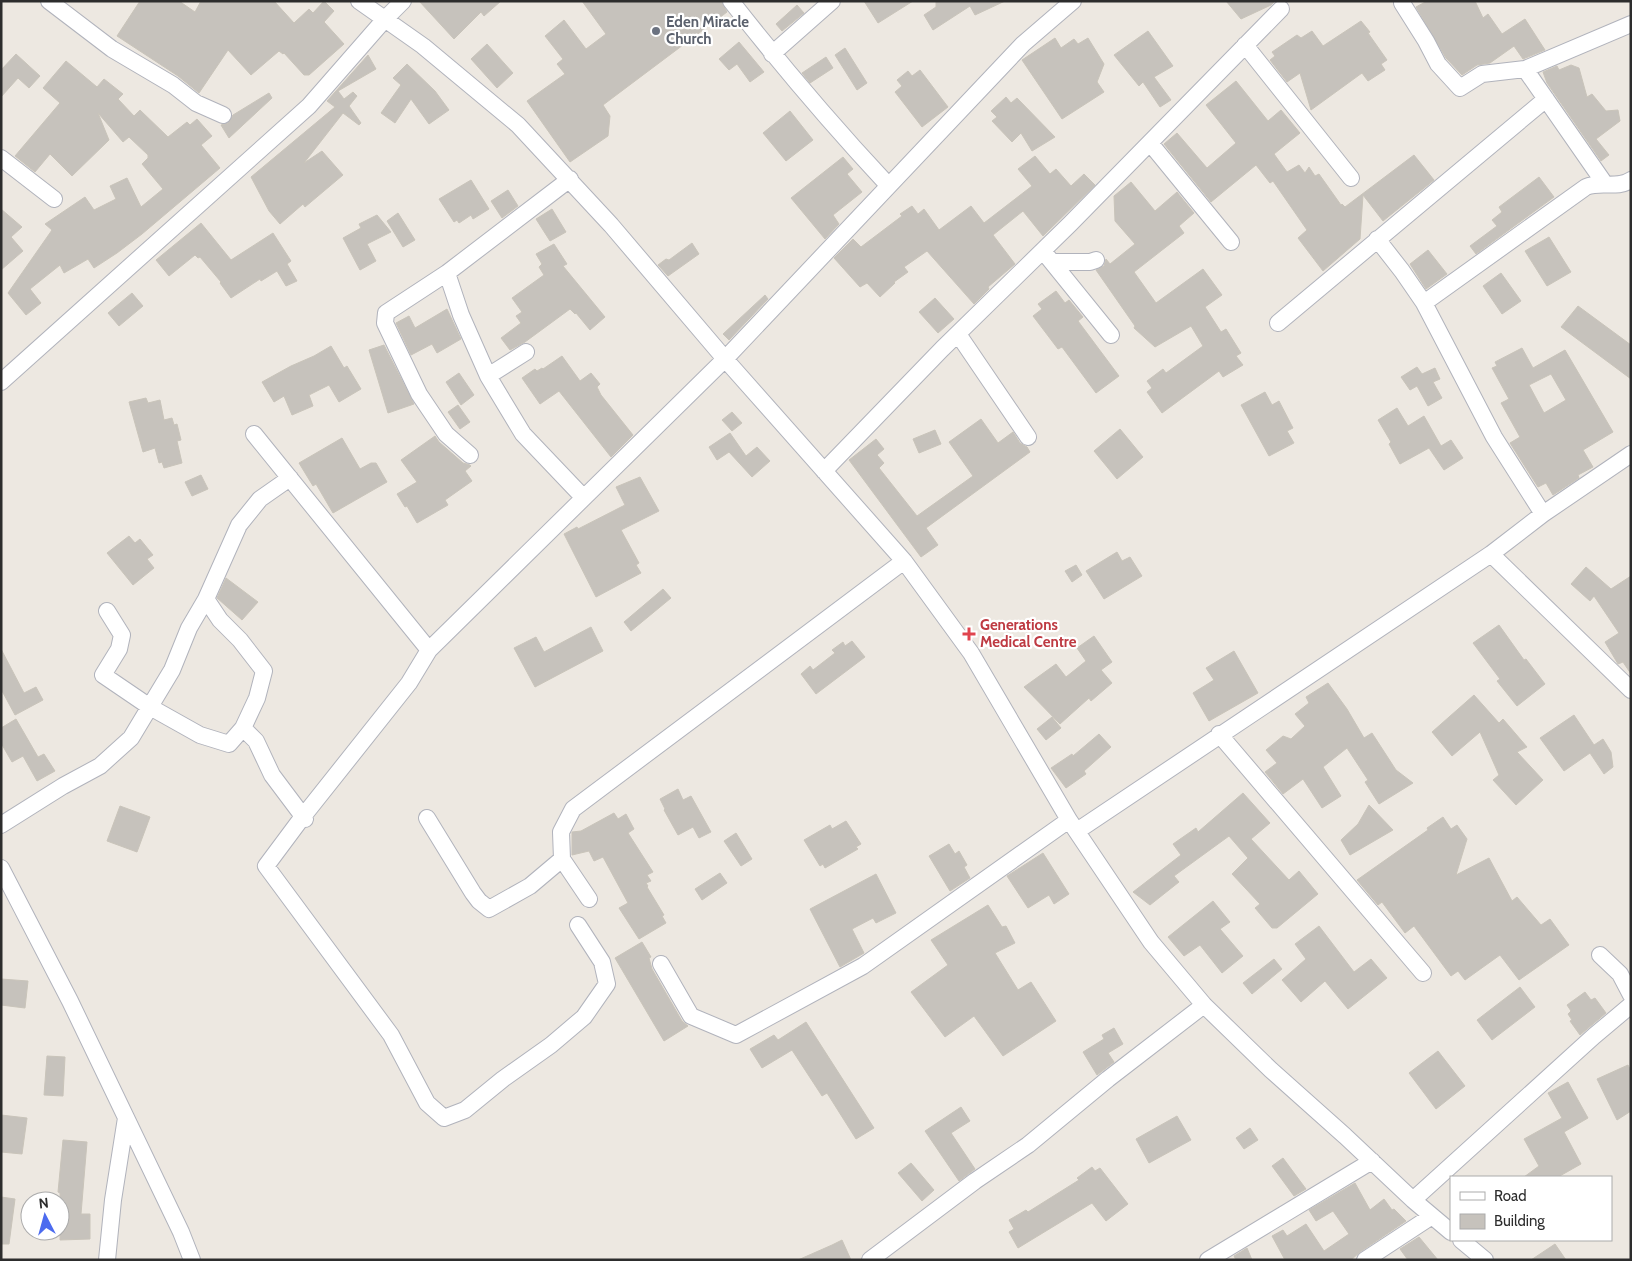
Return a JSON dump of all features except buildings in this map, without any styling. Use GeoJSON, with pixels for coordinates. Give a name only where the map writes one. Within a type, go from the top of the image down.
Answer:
{"type":"FeatureCollection","features":[{"type":"Feature","properties":{"kind":"street"},"geometry":{"type":"LineString","coordinates":[[49,1],[112,49],[174,85],[196,104],[223,115]]}},
{"type":"Feature","properties":{"kind":"street"},"geometry":{"type":"LineString","coordinates":[[359,1],[422,46],[518,125],[611,225],[725,359],[904,561],[971,653],[1073,825],[1151,942],[1204,1005],[1277,1076],[1413,1200],[1450,1231]]}},
{"type":"Feature","properties":{"kind":"street"},"geometry":{"type":"LineString","coordinates":[[1,382],[309,106],[403,1]]}},
{"type":"Feature","properties":{"kind":"street"},"geometry":{"type":"LineString","coordinates":[[731,1],[772,54],[842,136],[888,185]]}},
{"type":"Feature","properties":{"kind":"street"},"geometry":{"type":"LineString","coordinates":[[772,54],[832,1]]}},
{"type":"Feature","properties":{"kind":"street"},"geometry":{"type":"LineString","coordinates":[[578,925],[602,962],[607,984],[584,1016],[551,1045],[502,1079],[465,1110],[444,1118],[427,1103],[391,1035],[266,866],[409,683],[429,650],[725,359],[1023,44],[1073,1]]}},
{"type":"Feature","properties":{"kind":"street"},"geometry":{"type":"LineString","coordinates":[[1402,4],[1426,41],[1438,64],[1460,88],[1482,74],[1525,69],[1631,24]]}},
{"type":"Feature","properties":{"kind":"street"},"geometry":{"type":"LineString","coordinates":[[824,471],[958,334],[1047,256],[1150,143],[1281,9]]}},
{"type":"Feature","properties":{"kind":"street"},"geometry":{"type":"LineString","coordinates":[[1245,46],[1350,178]]}},
{"type":"Feature","properties":{"kind":"street"},"geometry":{"type":"LineString","coordinates":[[1525,69],[1606,184]]}},
{"type":"Feature","properties":{"kind":"street"},"geometry":{"type":"LineString","coordinates":[[1278,323],[1546,99]]}},
{"type":"Feature","properties":{"kind":"street"},"geometry":{"type":"LineString","coordinates":[[1150,143],[1231,242]]}},
{"type":"Feature","properties":{"kind":"street"},"geometry":{"type":"LineString","coordinates":[[1,158],[54,199]]}},
{"type":"Feature","properties":{"kind":"street"},"geometry":{"type":"LineString","coordinates":[[470,455],[446,434],[419,394],[385,323],[386,313],[447,273],[570,179]]}},
{"type":"Feature","properties":{"kind":"street"},"geometry":{"type":"LineString","coordinates":[[1424,303],[1581,190],[1595,183],[1618,184],[1631,180]]}},
{"type":"Feature","properties":{"kind":"street"},"geometry":{"type":"LineString","coordinates":[[1377,239],[1424,303],[1494,437],[1543,514]]}},
{"type":"Feature","properties":{"kind":"street"},"geometry":{"type":"LineString","coordinates":[[1047,256],[1090,262],[1096,260]]}},
{"type":"Feature","properties":{"kind":"street"},"geometry":{"type":"LineString","coordinates":[[1047,256],[1112,336]]}},
{"type":"Feature","properties":{"kind":"street"},"geometry":{"type":"LineString","coordinates":[[447,273],[461,315],[488,376],[524,434],[583,497]]}},
{"type":"Feature","properties":{"kind":"street"},"geometry":{"type":"LineString","coordinates":[[958,334],[1028,437]]}},
{"type":"Feature","properties":{"kind":"street"},"geometry":{"type":"LineString","coordinates":[[488,376],[526,352]]}},
{"type":"Feature","properties":{"kind":"street"},"geometry":{"type":"LineString","coordinates":[[254,434],[429,650]]}},
{"type":"Feature","properties":{"kind":"street"},"geometry":{"type":"LineString","coordinates":[[661,964],[692,1016],[736,1034],[863,966],[1073,825],[1219,734],[1491,554],[1543,514],[1631,454]]}},
{"type":"Feature","properties":{"kind":"street"},"geometry":{"type":"LineString","coordinates":[[1,825],[63,786],[100,766],[131,738],[172,670],[189,628],[206,599],[239,525],[260,499],[290,478]]}},
{"type":"Feature","properties":{"kind":"street"},"geometry":{"type":"LineString","coordinates":[[1491,554],[1631,690]]}},
{"type":"Feature","properties":{"kind":"street"},"geometry":{"type":"LineString","coordinates":[[589,899],[562,860],[561,832],[573,809],[904,561]]}},
{"type":"Feature","properties":{"kind":"street"},"geometry":{"type":"LineString","coordinates":[[107,611],[122,635],[119,649],[104,675],[150,707],[200,735],[229,744],[243,728],[257,698],[264,671],[240,640],[220,620],[206,599]]}},
{"type":"Feature","properties":{"kind":"street"},"geometry":{"type":"LineString","coordinates":[[243,728],[256,741],[272,774],[304,818]]}},
{"type":"Feature","properties":{"kind":"street"},"geometry":{"type":"LineString","coordinates":[[1219,734],[1423,973]]}},
{"type":"Feature","properties":{"kind":"street"},"geometry":{"type":"LineString","coordinates":[[427,818],[473,893],[490,909],[530,886],[562,860]]}},
{"type":"Feature","properties":{"kind":"street"},"geometry":{"type":"LineString","coordinates":[[1,868],[70,1001],[181,1232],[192,1260]]}},
{"type":"Feature","properties":{"kind":"street"},"geometry":{"type":"LineString","coordinates":[[1600,955],[1620,974],[1631,995]]}},
{"type":"Feature","properties":{"kind":"street"},"geometry":{"type":"LineString","coordinates":[[870,1260],[975,1181],[1028,1144],[1115,1073],[1204,1005]]}},
{"type":"Feature","properties":{"kind":"street"},"geometry":{"type":"LineString","coordinates":[[1413,1200],[1594,1036],[1631,1005]]}},
{"type":"Feature","properties":{"kind":"street"},"geometry":{"type":"LineString","coordinates":[[107,1260],[126,1118]]}},
{"type":"Feature","properties":{"kind":"street"},"geometry":{"type":"LineString","coordinates":[[1208,1260],[1372,1161]]}},
{"type":"Feature","properties":{"kind":"street"},"geometry":{"type":"LineString","coordinates":[[1365,1260],[1432,1216]]}},
{"type":"Feature","properties":{"kind":"street"},"geometry":{"type":"LineString","coordinates":[[1462,1241],[1485,1260]]}},
{"type":"Feature","properties":{"kind":"place","name":"Eden Miracle Church"},"geometry":{"type":"Point","coordinates":[656,31]}},
{"type":"Feature","properties":{"kind":"place","name":"Generations Medical Centre"},"geometry":{"type":"Point","coordinates":[969,634]}}]}
